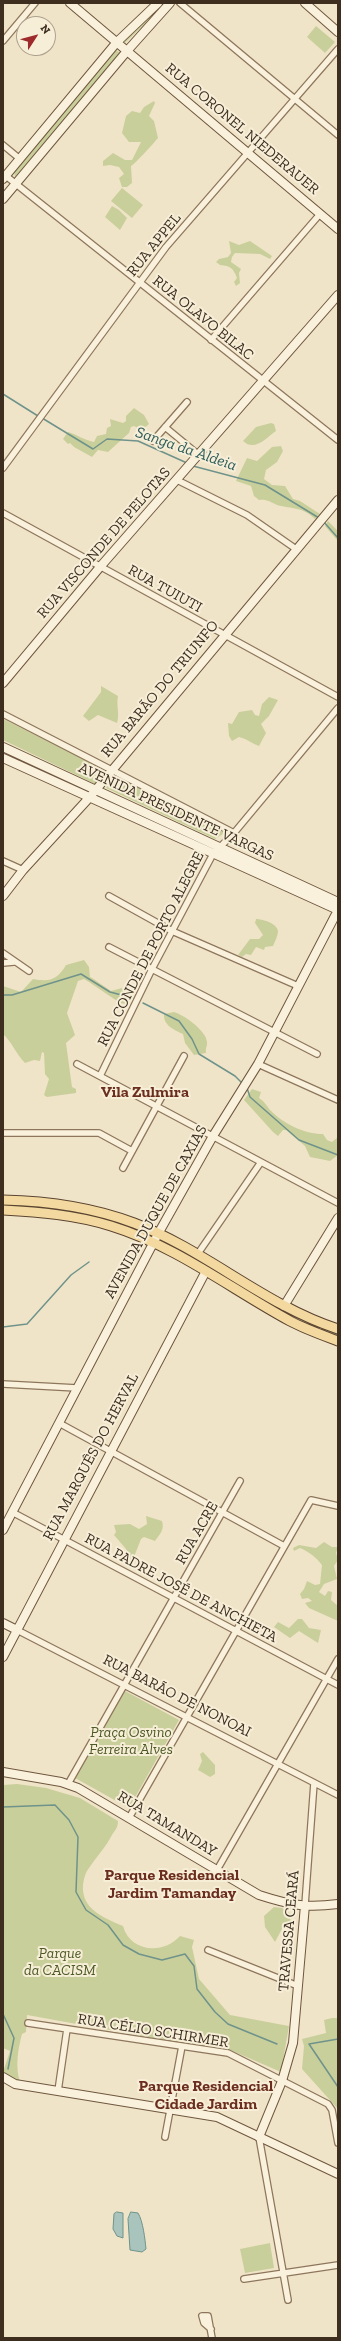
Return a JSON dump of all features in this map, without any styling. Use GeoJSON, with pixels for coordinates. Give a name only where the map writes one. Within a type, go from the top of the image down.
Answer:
{"type":"FeatureCollection","features":[{"type":"Feature","properties":{"kind":"main road"},"geometry":{"type":"LineString","coordinates":[[3,1200],[30,1201],[82,1208],[134,1223],[197,1255],[284,1306],[306,1317],[338,1329]]}},
{"type":"Feature","properties":{"kind":"main road"},"geometry":{"type":"LineString","coordinates":[[3,1210],[35,1212],[95,1221],[154,1243],[307,1329],[338,1341]]}},
{"type":"Feature","properties":{"kind":"main road"},"geometry":{"type":"LineString","coordinates":[[269,1308],[274,1310],[284,1306]]}},
{"type":"Feature","properties":{"kind":"street"},"geometry":{"type":"LineString","coordinates":[[3,41],[35,3]]}},
{"type":"Feature","properties":{"kind":"street"},"geometry":{"type":"LineString","coordinates":[[70,3],[117,42]]}},
{"type":"Feature","properties":{"kind":"street"},"geometry":{"type":"LineString","coordinates":[[4,177],[117,42],[158,3]]}},
{"type":"Feature","properties":{"kind":"street"},"geometry":{"type":"LineString","coordinates":[[3,199],[127,51],[170,3]]}},
{"type":"Feature","properties":{"kind":"street"},"geometry":{"type":"LineString","coordinates":[[180,3],[338,135]]}},
{"type":"Feature","properties":{"kind":"street"},"geometry":{"type":"LineString","coordinates":[[305,3],[338,32]]}},
{"type":"Feature","properties":{"kind":"street","name":"RUA CORONEL NIEDERAUER"},"geometry":{"type":"LineString","coordinates":[[117,42],[338,229]]}},
{"type":"Feature","properties":{"kind":"street","name":"RUA APPEL"},"geometry":{"type":"LineString","coordinates":[[3,468],[166,247],[338,49]]}},
{"type":"Feature","properties":{"kind":"street"},"geometry":{"type":"LineString","coordinates":[[3,145],[20,159]]}},
{"type":"Feature","properties":{"kind":"street","name":"RUA OLAVO BILAC"},"geometry":{"type":"LineString","coordinates":[[4,177],[16,184],[338,440]]}},
{"type":"Feature","properties":{"kind":"street"},"geometry":{"type":"LineString","coordinates":[[211,340],[320,214]]}},
{"type":"Feature","properties":{"kind":"street","name":"RUA VISCONDE DE PELOTAS"},"geometry":{"type":"LineString","coordinates":[[3,683],[100,567],[338,295]]}},
{"type":"Feature","properties":{"kind":"street"},"geometry":{"type":"LineString","coordinates":[[153,441],[186,402]]}},
{"type":"Feature","properties":{"kind":"street"},"geometry":{"type":"LineString","coordinates":[[165,427],[198,455]]}},
{"type":"Feature","properties":{"kind":"street"},"geometry":{"type":"LineString","coordinates":[[177,480],[247,515],[296,549]]}},
{"type":"Feature","properties":{"kind":"street","name":"RUA BARÃO DO TRIUNFO"},"geometry":{"type":"LineString","coordinates":[[3,896],[23,870],[89,798],[338,500]]}},
{"type":"Feature","properties":{"kind":"street","name":"RUA TUIUTI"},"geometry":{"type":"LineString","coordinates":[[3,513],[338,697]]}},
{"type":"Feature","properties":{"kind":"street","name":"RUA CONDE DE PORTO ALEGRE"},"geometry":{"type":"LineString","coordinates":[[100,1076],[152,969],[213,854],[234,833],[338,708]]}},
{"type":"Feature","properties":{"kind":"street"},"geometry":{"type":"LineString","coordinates":[[3,714],[234,833]]}},
{"type":"Feature","properties":{"kind":"street","name":"AVENIDA PRESIDENTE VARGAS"},"geometry":{"type":"LineString","coordinates":[[3,748],[338,902]]}},
{"type":"Feature","properties":{"kind":"street","name":"AVENIDA PRESIDENTE VARGAS"},"geometry":{"type":"LineString","coordinates":[[3,758],[338,910]]}},
{"type":"Feature","properties":{"kind":"street"},"geometry":{"type":"LineString","coordinates":[[3,861],[23,870]]}},
{"type":"Feature","properties":{"kind":"street"},"geometry":{"type":"LineString","coordinates":[[109,896],[172,931],[298,986]]}},
{"type":"Feature","properties":{"kind":"street","name":"AVENIDA DUQUE DE CAXIAS"},"geometry":{"type":"LineString","coordinates":[[3,1530],[158,1234],[213,1136],[258,1064],[338,910]]}},
{"type":"Feature","properties":{"kind":"street"},"geometry":{"type":"LineString","coordinates":[[109,947],[317,1054]]}},
{"type":"Feature","properties":{"kind":"street"},"geometry":{"type":"LineString","coordinates":[[3,953],[10,956],[14,962],[29,970]]}},
{"type":"Feature","properties":{"kind":"street"},"geometry":{"type":"LineString","coordinates":[[3,963],[14,962]]}},
{"type":"Feature","properties":{"kind":"street"},"geometry":{"type":"LineString","coordinates":[[123,1168],[184,1056]]}},
{"type":"Feature","properties":{"kind":"street"},"geometry":{"type":"LineString","coordinates":[[77,1064],[338,1203]]}},
{"type":"Feature","properties":{"kind":"street"},"geometry":{"type":"LineString","coordinates":[[258,1064],[338,1100]]}},
{"type":"Feature","properties":{"kind":"street"},"geometry":{"type":"LineString","coordinates":[[3,1133],[99,1133],[132,1151]]}},
{"type":"Feature","properties":{"kind":"street"},"geometry":{"type":"LineString","coordinates":[[197,1255],[261,1162]]}},
{"type":"Feature","properties":{"kind":"street"},"geometry":{"type":"LineString","coordinates":[[284,1306],[338,1218]]}},
{"type":"Feature","properties":{"kind":"street","name":"RUA MARQUÊS DO HERVAL"},"geometry":{"type":"LineString","coordinates":[[3,1656],[206,1271]]}},
{"type":"Feature","properties":{"kind":"street"},"geometry":{"type":"LineString","coordinates":[[3,1384],[77,1388]]}},
{"type":"Feature","properties":{"kind":"street"},"geometry":{"type":"LineString","coordinates":[[59,1423],[284,1546]]}},
{"type":"Feature","properties":{"kind":"street","name":"RUA ACRE"},"geometry":{"type":"LineString","coordinates":[[68,1784],[240,1481]]}},
{"type":"Feature","properties":{"kind":"street"},"geometry":{"type":"LineString","coordinates":[[129,1818],[311,1500],[338,1506]]}},
{"type":"Feature","properties":{"kind":"street","name":"RUA PADRE JOSÉ DE ANCHIETA"},"geometry":{"type":"LineString","coordinates":[[12,1512],[338,1685]]}},
{"type":"Feature","properties":{"kind":"street","name":"RUA BARÃO DE NONOAI"},"geometry":{"type":"LineString","coordinates":[[3,1623],[338,1795]]}},
{"type":"Feature","properties":{"kind":"street"},"geometry":{"type":"LineString","coordinates":[[217,1870],[338,1659]]}},
{"type":"Feature","properties":{"kind":"street","name":"RUA TAMANDAY"},"geometry":{"type":"LineString","coordinates":[[3,1772],[68,1784],[129,1818],[259,1895],[289,1905],[338,1904]]}},
{"type":"Feature","properties":{"kind":"street","name":"TRAVESSA CEARÁ"},"geometry":{"type":"LineString","coordinates":[[259,2137],[282,2081],[293,2043],[314,1783]]}},
{"type":"Feature","properties":{"kind":"street"},"geometry":{"type":"LineString","coordinates":[[208,1950],[298,1986]]}},
{"type":"Feature","properties":{"kind":"street","name":"RUA CÉLIO SCHIRMER"},"geometry":{"type":"LineString","coordinates":[[28,2022],[228,2054],[328,2104],[332,2110],[338,2143]]}},
{"type":"Feature","properties":{"kind":"street"},"geometry":{"type":"LineString","coordinates":[[58,2091],[67,2029]]}},
{"type":"Feature","properties":{"kind":"street"},"geometry":{"type":"LineString","coordinates":[[165,2138],[182,2046]]}},
{"type":"Feature","properties":{"kind":"street"},"geometry":{"type":"LineString","coordinates":[[3,2078],[15,2084],[217,2117],[338,2174]]}},
{"type":"Feature","properties":{"kind":"street"},"geometry":{"type":"LineString","coordinates":[[259,2137],[288,2300]]}},
{"type":"Feature","properties":{"kind":"street"},"geometry":{"type":"LineString","coordinates":[[244,2279],[338,2265]]}},
{"type":"Feature","properties":{"kind":"street"},"geometry":{"type":"LineString","coordinates":[[211,2329],[212,2338]]}},
{"type":"Feature","properties":{"kind":"green space"},"geometry":{"type":"Polygon","coordinates":[[[162,3],[166,3],[125,43],[125,40],[162,3]]]}},
{"type":"Feature","properties":{"kind":"green space"},"geometry":{"type":"Polygon","coordinates":[[[316,26],[335,42],[325,53],[307,37],[316,26]]]}},
{"type":"Feature","properties":{"kind":"green space"},"geometry":{"type":"Polygon","coordinates":[[[116,50],[119,52],[119,55],[15,177],[14,172],[116,50]]]}},
{"type":"Feature","properties":{"kind":"green space"},"geometry":{"type":"Polygon","coordinates":[[[154,101],[155,103],[149,116],[154,121],[158,138],[131,166],[132,183],[127,187],[122,187],[119,178],[124,174],[119,167],[110,165],[103,166],[103,161],[113,153],[125,160],[132,160],[141,142],[129,142],[122,133],[126,116],[132,111],[140,113],[144,107],[154,101]]]}},
{"type":"Feature","properties":{"kind":"green space"},"geometry":{"type":"Polygon","coordinates":[[[122,188],[143,205],[132,218],[111,201],[122,188]]]}},
{"type":"Feature","properties":{"kind":"green space"},"geometry":{"type":"Polygon","coordinates":[[[112,206],[119,210],[127,218],[120,230],[105,217],[112,206]]]}},
{"type":"Feature","properties":{"kind":"green space"},"geometry":{"type":"Polygon","coordinates":[[[229,241],[239,245],[250,241],[272,256],[270,259],[260,254],[235,253],[231,262],[241,269],[239,273],[240,283],[236,286],[234,282],[237,278],[233,270],[216,262],[219,259],[228,257],[231,253],[229,241]]]}},
{"type":"Feature","properties":{"kind":"green space"},"geometry":{"type":"Polygon","coordinates":[[[134,408],[144,415],[149,424],[142,430],[134,426],[131,427],[129,433],[108,452],[98,450],[92,457],[74,447],[70,443],[68,444],[63,439],[68,432],[94,442],[97,436],[106,434],[107,428],[111,426],[110,419],[123,423],[126,421],[126,416],[134,408]]]}},
{"type":"Feature","properties":{"kind":"green space"},"geometry":{"type":"Polygon","coordinates":[[[271,423],[274,424],[276,431],[260,443],[252,445],[243,441],[256,427],[271,423]]]}},
{"type":"Feature","properties":{"kind":"green space"},"geometry":{"type":"Polygon","coordinates":[[[281,446],[283,451],[277,462],[266,470],[264,479],[272,485],[285,486],[293,499],[300,501],[320,514],[315,519],[302,510],[277,505],[266,500],[259,500],[254,496],[251,486],[236,481],[247,458],[257,461],[272,447],[281,446]]]}},
{"type":"Feature","properties":{"kind":"green space"},"geometry":{"type":"Polygon","coordinates":[[[328,521],[338,531],[338,546],[337,540],[325,526],[328,521]]]}},
{"type":"Feature","properties":{"kind":"green space"},"geometry":{"type":"Polygon","coordinates":[[[101,686],[118,696],[117,723],[98,715],[89,721],[83,716],[101,692],[101,686]]]}},
{"type":"Feature","properties":{"kind":"green space"},"geometry":{"type":"Polygon","coordinates":[[[269,697],[278,700],[269,716],[261,724],[266,733],[259,746],[239,737],[232,741],[229,736],[228,723],[232,724],[239,712],[252,710],[255,715],[259,716],[262,704],[269,697]]]}},
{"type":"Feature","properties":{"kind":"green space"},"geometry":{"type":"Polygon","coordinates":[[[3,719],[106,770],[95,784],[3,740],[3,719]]]}},
{"type":"Feature","properties":{"kind":"green space"},"geometry":{"type":"Polygon","coordinates":[[[114,776],[226,832],[215,839],[106,788],[114,776]]]}},
{"type":"Feature","properties":{"kind":"green space"},"geometry":{"type":"Polygon","coordinates":[[[256,919],[265,921],[275,926],[278,934],[273,946],[265,947],[264,950],[256,947],[251,955],[246,954],[242,957],[238,955],[250,939],[259,939],[263,935],[255,923],[256,919]]]}},
{"type":"Feature","properties":{"kind":"green space"},"geometry":{"type":"Polygon","coordinates":[[[84,960],[89,967],[90,977],[111,991],[122,988],[132,994],[126,1004],[120,1003],[84,979],[78,981],[67,1013],[75,1035],[66,1043],[72,1087],[76,1089],[76,1093],[47,1097],[44,1095],[49,1079],[45,1074],[44,1053],[42,1052],[40,1061],[34,1060],[25,1063],[3,1034],[3,986],[21,992],[33,979],[52,979],[63,970],[66,965],[84,960]]]}},
{"type":"Feature","properties":{"kind":"green space"},"geometry":{"type":"Polygon","coordinates":[[[174,1012],[192,1022],[201,1030],[206,1038],[206,1053],[194,1055],[185,1043],[183,1034],[167,1024],[164,1014],[174,1012]]]}},
{"type":"Feature","properties":{"kind":"green space"},"geometry":{"type":"Polygon","coordinates":[[[252,1089],[261,1092],[259,1098],[270,1110],[288,1124],[316,1134],[323,1134],[327,1140],[332,1142],[338,1137],[338,1155],[330,1161],[310,1157],[305,1146],[286,1130],[283,1130],[278,1136],[244,1100],[252,1089]]]}},
{"type":"Feature","properties":{"kind":"green space"},"geometry":{"type":"Polygon","coordinates":[[[3,1203],[40,1205],[76,1211],[112,1220],[72,1213],[3,1207],[3,1203]]]}},
{"type":"Feature","properties":{"kind":"green space"},"geometry":{"type":"Polygon","coordinates":[[[290,1313],[338,1333],[338,1336],[288,1315],[290,1313]]]}},
{"type":"Feature","properties":{"kind":"green space"},"geometry":{"type":"Polygon","coordinates":[[[146,1516],[162,1521],[163,1527],[155,1541],[144,1537],[141,1539],[132,1562],[126,1549],[114,1535],[116,1532],[114,1525],[130,1524],[139,1529],[147,1524],[146,1516]]]}},
{"type":"Feature","properties":{"kind":"green space"},"geometry":{"type":"Polygon","coordinates":[[[324,1542],[332,1547],[338,1547],[336,1553],[338,1560],[334,1566],[337,1579],[324,1584],[319,1592],[325,1596],[328,1591],[332,1592],[331,1600],[338,1606],[338,1621],[309,1608],[305,1603],[312,1601],[308,1598],[302,1599],[300,1594],[307,1581],[315,1585],[320,1584],[322,1565],[315,1557],[306,1551],[300,1548],[294,1551],[293,1548],[299,1545],[316,1548],[324,1542]]]}},
{"type":"Feature","properties":{"kind":"green space"},"geometry":{"type":"Polygon","coordinates":[[[298,1619],[302,1619],[309,1628],[321,1630],[318,1643],[299,1631],[290,1638],[274,1627],[278,1622],[289,1628],[298,1619]]]}},
{"type":"Feature","properties":{"kind":"green space","name":"Praça Osvino Ferreira Alves"},"geometry":{"type":"Polygon","coordinates":[[[125,1691],[179,1720],[129,1808],[75,1778],[125,1691]]]}},
{"type":"Feature","properties":{"kind":"green space"},"geometry":{"type":"Polygon","coordinates":[[[203,1752],[215,1765],[215,1774],[210,1777],[198,1770],[202,1761],[200,1754],[203,1752]]]}},
{"type":"Feature","properties":{"kind":"green space","name":"Parque da CACISM"},"geometry":{"type":"Polygon","coordinates":[[[17,1784],[46,1788],[80,1798],[118,1821],[116,1829],[107,1844],[86,1874],[83,1885],[83,1893],[86,1900],[95,1912],[108,1920],[123,1926],[127,1935],[132,1941],[140,1946],[156,1948],[165,1946],[180,1936],[194,1940],[192,1947],[199,1979],[230,2015],[289,2026],[281,2072],[228,2049],[187,2044],[27,2015],[26,2032],[22,2034],[19,2046],[18,2076],[20,2082],[3,2072],[10,2051],[3,2048],[3,1785],[17,1784]]]}},
{"type":"Feature","properties":{"kind":"green space"},"geometry":{"type":"Polygon","coordinates":[[[274,1907],[282,1908],[291,1914],[290,1923],[284,1925],[275,1942],[265,1927],[264,1916],[274,1907]]]}},
{"type":"Feature","properties":{"kind":"green space"},"geometry":{"type":"Polygon","coordinates":[[[338,2018],[338,2109],[302,2069],[304,2046],[302,2039],[326,2033],[324,2020],[338,2018]]]}},
{"type":"Feature","properties":{"kind":"green space"},"geometry":{"type":"Polygon","coordinates":[[[270,2243],[274,2268],[245,2273],[240,2249],[270,2243]]]}},
{"type":"Feature","properties":{"kind":"water"},"geometry":{"type":"Polygon","coordinates":[[[117,2212],[123,2213],[123,2238],[117,2236],[113,2229],[114,2214],[117,2212]]]}},
{"type":"Feature","properties":{"kind":"water"},"geometry":{"type":"Polygon","coordinates":[[[131,2212],[138,2213],[144,2230],[146,2249],[142,2252],[130,2250],[128,2219],[131,2212]]]}},
{"type":"Feature","properties":{"kind":"waterway","name":"Sanga da Aldeia"},"geometry":{"type":"LineString","coordinates":[[3,394],[38,416]]}},
{"type":"Feature","properties":{"kind":"waterway","name":"Sanga da Aldeia"},"geometry":{"type":"LineString","coordinates":[[42,418],[93,449],[107,439],[138,441],[187,463]]}},
{"type":"Feature","properties":{"kind":"waterway","name":"Sanga da Aldeia"},"geometry":{"type":"LineString","coordinates":[[193,466],[265,485],[319,518]]}},
{"type":"Feature","properties":{"kind":"waterway","name":"Sanga da Aldeia"},"geometry":{"type":"LineString","coordinates":[[323,521],[338,538]]}},
{"type":"Feature","properties":{"kind":"waterway"},"geometry":{"type":"LineString","coordinates":[[3,995],[12,995],[81,974],[110,992],[133,998]]}},
{"type":"Feature","properties":{"kind":"waterway"},"geometry":{"type":"LineString","coordinates":[[143,1003],[179,1021],[192,1039],[199,1054],[235,1076],[243,1084]]}},
{"type":"Feature","properties":{"kind":"waterway"},"geometry":{"type":"LineString","coordinates":[[247,1088],[250,1097],[299,1140],[338,1155]]}},
{"type":"Feature","properties":{"kind":"waterway"},"geometry":{"type":"LineString","coordinates":[[3,1327],[27,1324],[71,1275],[89,1262]]}},
{"type":"Feature","properties":{"kind":"waterway"},"geometry":{"type":"LineString","coordinates":[[3,1807],[55,1805],[69,1820],[78,1837],[76,1892],[86,1910],[108,1925],[123,1945],[139,1954],[162,1960],[185,1954],[194,1966],[197,1989],[215,2012],[228,2024],[277,2044]]}},
{"type":"Feature","properties":{"kind":"waterway"},"geometry":{"type":"LineString","coordinates":[[3,2014],[14,2038],[8,2069]]}},
{"type":"Feature","properties":{"kind":"waterway"},"geometry":{"type":"LineString","coordinates":[[338,2039],[309,2044],[338,2087]]}},
{"type":"Feature","properties":{"kind":"district","name":"Vila Zulmira"},"geometry":{"type":"Point","coordinates":[145,1092]}},
{"type":"Feature","properties":{"kind":"district","name":"Parque Residencial Jardim Tamanday"},"geometry":{"type":"Point","coordinates":[172,1884]}},
{"type":"Feature","properties":{"kind":"district","name":"Parque Residencial Cidade Jardim"},"geometry":{"type":"Point","coordinates":[206,2095]}}]}
